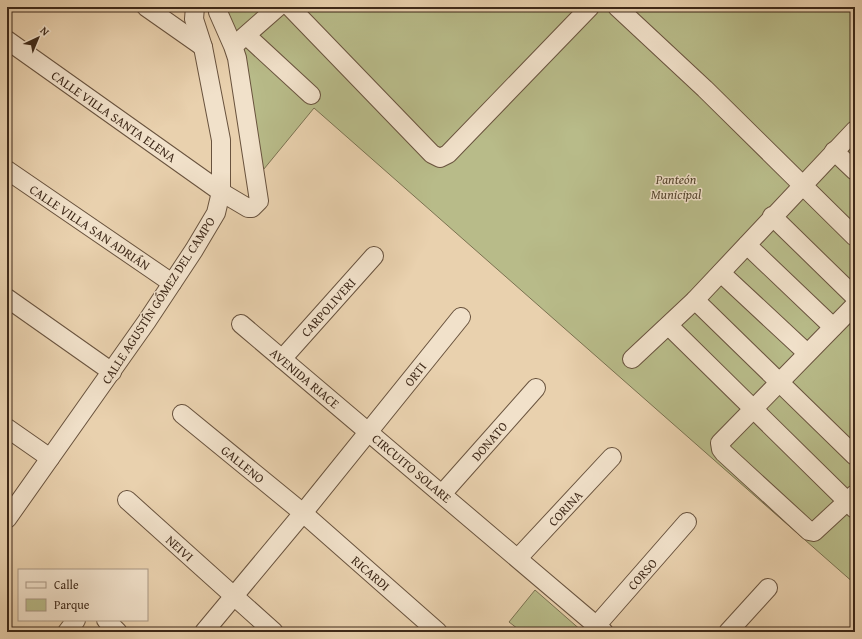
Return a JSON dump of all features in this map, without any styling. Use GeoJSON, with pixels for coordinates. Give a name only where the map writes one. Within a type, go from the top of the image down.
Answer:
{"type":"FeatureCollection","features":[{"type":"Feature","properties":{"kind":"street"},"geometry":{"type":"LineString","coordinates":[[146,7],[203,47]]}},
{"type":"Feature","properties":{"kind":"street","name":"CALLE AGUSTÍN GÓMEZ DEL CAMPO"},"geometry":{"type":"LineString","coordinates":[[7,519],[112,372],[172,283],[216,213],[221,192],[221,140],[203,47],[194,19],[195,7]]}},
{"type":"Feature","properties":{"kind":"street"},"geometry":{"type":"LineString","coordinates":[[220,7],[218,12],[240,41],[310,95]]}},
{"type":"Feature","properties":{"kind":"street"},"geometry":{"type":"LineString","coordinates":[[240,41],[278,7]]}},
{"type":"Feature","properties":{"kind":"street"},"geometry":{"type":"LineString","coordinates":[[290,7],[432,154],[440,158],[448,154],[590,7]]}},
{"type":"Feature","properties":{"kind":"street"},"geometry":{"type":"LineString","coordinates":[[617,7],[705,89],[803,184],[855,237]]}},
{"type":"Feature","properties":{"kind":"street","name":"CALLE VILLA SANTA ELENA"},"geometry":{"type":"LineString","coordinates":[[7,40],[221,192],[248,208],[256,205],[259,201],[240,41]]}},
{"type":"Feature","properties":{"kind":"street"},"geometry":{"type":"LineString","coordinates":[[632,359],[669,326],[695,300],[772,216],[855,130]]}},
{"type":"Feature","properties":{"kind":"street"},"geometry":{"type":"LineString","coordinates":[[834,151],[855,171]]}},
{"type":"Feature","properties":{"kind":"street","name":"CALLE VILLA SAN ADRIÁN"},"geometry":{"type":"LineString","coordinates":[[7,170],[172,283]]}},
{"type":"Feature","properties":{"kind":"street"},"geometry":{"type":"LineString","coordinates":[[772,216],[855,297]]}},
{"type":"Feature","properties":{"kind":"street"},"geometry":{"type":"LineString","coordinates":[[747,245],[833,327]]}},
{"type":"Feature","properties":{"kind":"street","name":"CARPOLIVERI"},"geometry":{"type":"LineString","coordinates":[[282,359],[374,256]]}},
{"type":"Feature","properties":{"kind":"street"},"geometry":{"type":"LineString","coordinates":[[721,272],[807,353]]}},
{"type":"Feature","properties":{"kind":"street"},"geometry":{"type":"LineString","coordinates":[[7,298],[112,372]]}},
{"type":"Feature","properties":{"kind":"street"},"geometry":{"type":"LineString","coordinates":[[695,300],[855,456]]}},
{"type":"Feature","properties":{"kind":"street"},"geometry":{"type":"LineString","coordinates":[[669,326],[753,409],[852,501],[814,532],[809,531],[724,453],[721,449],[720,443],[753,409],[779,383],[807,353],[855,305]]}},
{"type":"Feature","properties":{"kind":"street","name":"ORTI"},"geometry":{"type":"LineString","coordinates":[[370,432],[461,317]]}},
{"type":"Feature","properties":{"kind":"street","name":"AVENIDA RIACE"},"geometry":{"type":"LineString","coordinates":[[241,324],[370,432]]}},
{"type":"Feature","properties":{"kind":"street","name":"DONATO"},"geometry":{"type":"LineString","coordinates":[[442,494],[536,388]]}},
{"type":"Feature","properties":{"kind":"street","name":"GALLENO"},"geometry":{"type":"LineString","coordinates":[[182,414],[303,513]]}},
{"type":"Feature","properties":{"kind":"street"},"geometry":{"type":"LineString","coordinates":[[7,428],[50,458]]}},
{"type":"Feature","properties":{"kind":"street","name":"CIRCUITO SOLARE"},"geometry":{"type":"LineString","coordinates":[[204,632],[370,432],[600,629]]}},
{"type":"Feature","properties":{"kind":"street","name":"CORINA"},"geometry":{"type":"LineString","coordinates":[[518,558],[612,457]]}},
{"type":"Feature","properties":{"kind":"street","name":"NEIVI"},"geometry":{"type":"LineString","coordinates":[[127,500],[274,632]]}},
{"type":"Feature","properties":{"kind":"street","name":"RICARDI"},"geometry":{"type":"LineString","coordinates":[[303,513],[438,632]]}},
{"type":"Feature","properties":{"kind":"street","name":"CORSO"},"geometry":{"type":"LineString","coordinates":[[600,629],[687,522]]}},
{"type":"Feature","properties":{"kind":"street"},"geometry":{"type":"LineString","coordinates":[[728,632],[768,588]]}},
{"type":"Feature","properties":{"kind":"street"},"geometry":{"type":"LineString","coordinates":[[67,632],[75,621]]}},
{"type":"Feature","properties":{"kind":"street"},"geometry":{"type":"LineString","coordinates":[[107,621],[118,632]]}},
{"type":"Feature","properties":{"kind":"green space","name":"Panteón Municipal"},"geometry":{"type":"Polygon","coordinates":[[[220,7],[855,7],[855,584],[314,108],[259,175],[220,7]]]}},
{"type":"Feature","properties":{"kind":"green space"},"geometry":{"type":"Polygon","coordinates":[[[535,590],[583,632],[522,632],[509,622],[535,590]]]}}]}
